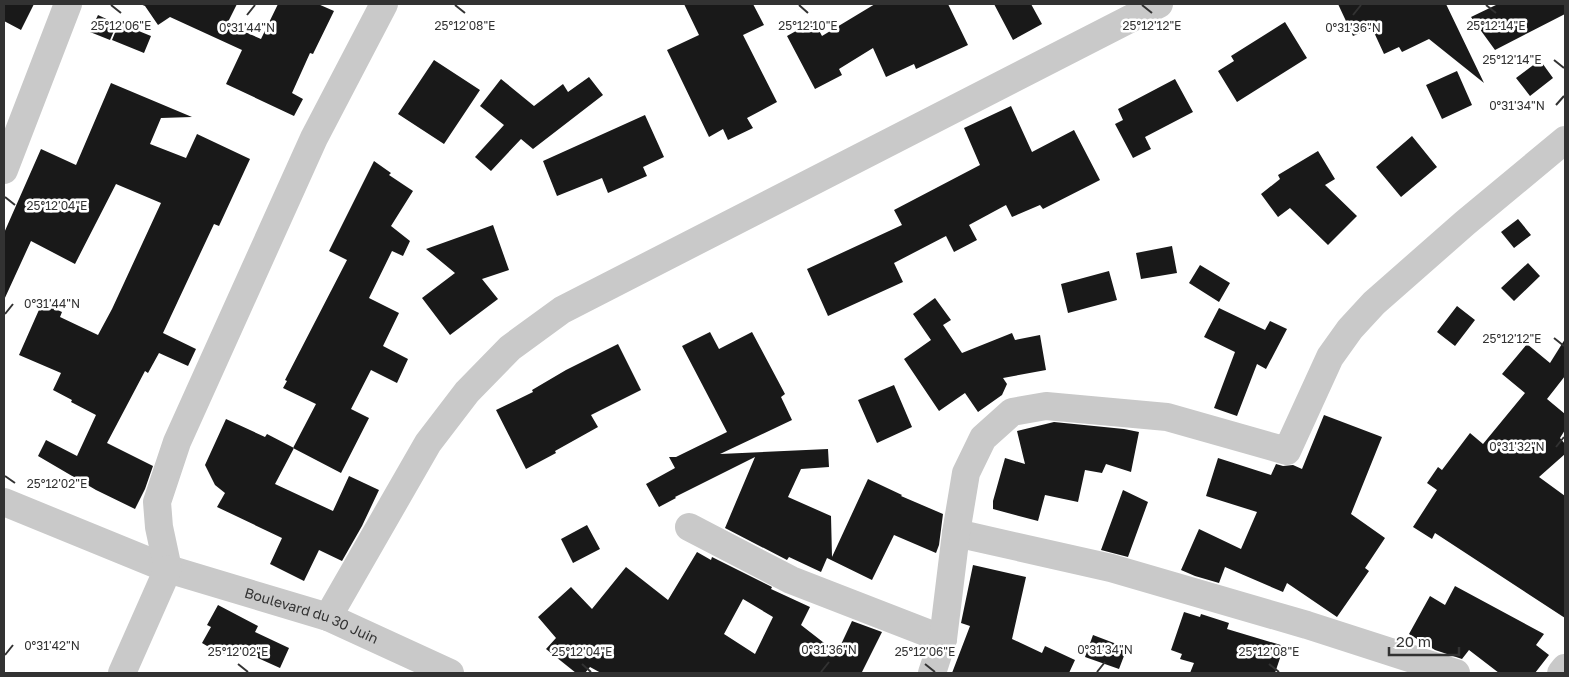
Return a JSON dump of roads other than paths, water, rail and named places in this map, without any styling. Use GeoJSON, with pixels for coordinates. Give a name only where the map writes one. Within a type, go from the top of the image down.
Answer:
{"type":"FeatureCollection","features":[{"type":"Feature","properties":{"kind":"street"},"geometry":{"type":"LineString","coordinates":[[4,170],[68,4]]}},
{"type":"Feature","properties":{"kind":"street"},"geometry":{"type":"LineString","coordinates":[[122,673],[168,569],[159,527],[157,502],[177,442],[314,138],[384,4]]}},
{"type":"Feature","properties":{"kind":"street"},"geometry":{"type":"LineString","coordinates":[[328,617],[428,443],[467,392],[517,343],[562,310],[1160,4]]}},
{"type":"Feature","properties":{"kind":"street"},"geometry":{"type":"LineString","coordinates":[[932,673],[943,639],[956,533],[966,474],[983,438],[1012,412],[1046,406],[1167,417],[1287,451],[1330,357],[1356,322],[1374,303],[1465,223],[1565,140]]}},
{"type":"Feature","properties":{"kind":"street","name":"Boulevard du 30 Juin"},"geometry":{"type":"LineString","coordinates":[[4,502],[168,569],[328,617],[450,673]]}},
{"type":"Feature","properties":{"kind":"street"},"geometry":{"type":"LineString","coordinates":[[689,528],[792,580],[943,639]]}},
{"type":"Feature","properties":{"kind":"street"},"geometry":{"type":"LineString","coordinates":[[956,533],[1111,568],[1307,625],[1456,673]]}},
{"type":"Feature","properties":{"kind":"street"},"geometry":{"type":"LineString","coordinates":[[1561,673],[1565,668]]}}]}
